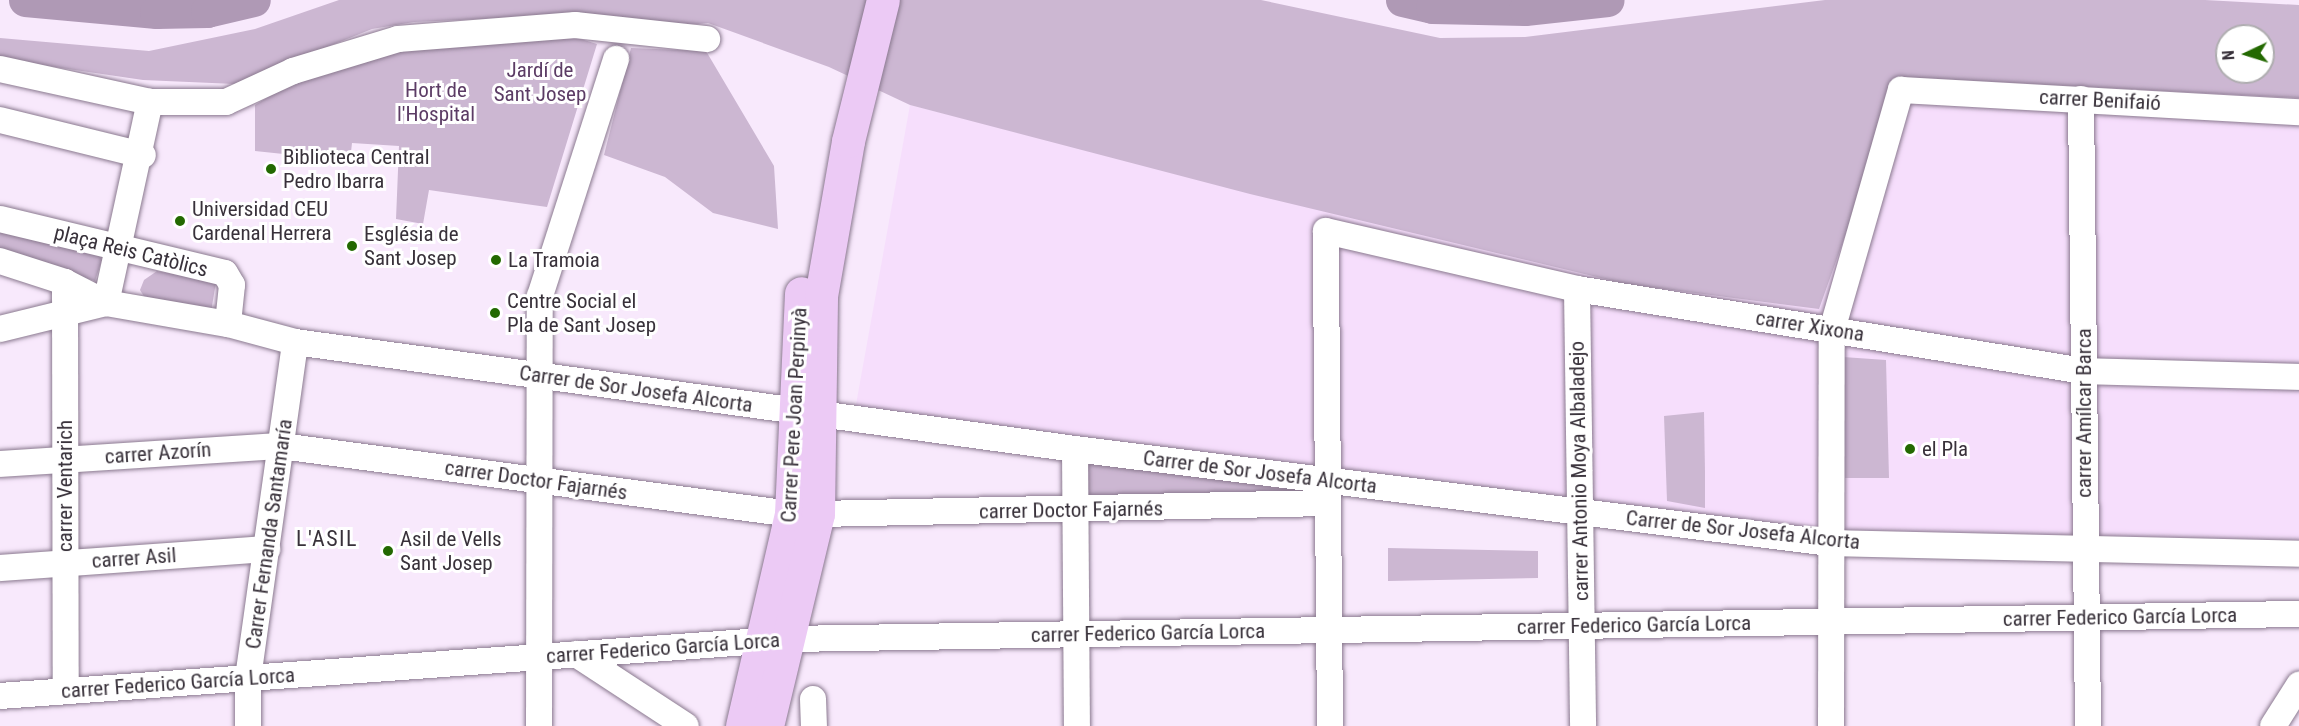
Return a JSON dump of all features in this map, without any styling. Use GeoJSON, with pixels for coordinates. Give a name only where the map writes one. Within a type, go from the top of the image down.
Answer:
{"type":"FeatureCollection","features":[{"type":"Feature","properties":{"kind":"main road"},"geometry":{"type":"LineString","coordinates":[[838,139],[861,0]]}},
{"type":"Feature","properties":{"kind":"main road"},"geometry":{"type":"LineString","coordinates":[[838,139],[883,0]]}},
{"type":"Feature","properties":{"kind":"main road","name":"Carrer Pere Joan Perpinyà"},"geometry":{"type":"LineString","coordinates":[[767,726],[776,639],[805,514],[807,412],[838,139]]}},
{"type":"Feature","properties":{"kind":"main road","name":"Carrer Pere Joan Perpinyà"},"geometry":{"type":"LineString","coordinates":[[742,726],[776,639]]}},
{"type":"Feature","properties":{"kind":"street"},"geometry":{"type":"LineString","coordinates":[[0,69],[150,102],[235,101],[293,70],[398,39],[575,25],[707,39]]}},
{"type":"Feature","properties":{"kind":"street"},"geometry":{"type":"LineString","coordinates":[[539,726],[540,296],[616,59]]}},
{"type":"Feature","properties":{"kind":"street","name":"carrer Benifaió"},"geometry":{"type":"LineString","coordinates":[[1832,330],[1901,90],[2299,112]]}},
{"type":"Feature","properties":{"kind":"street","name":"carrer Amílcar Barca"},"geometry":{"type":"LineString","coordinates":[[2081,99],[2088,726]]}},
{"type":"Feature","properties":{"kind":"street"},"geometry":{"type":"LineString","coordinates":[[106,303],[122,249],[143,155],[150,102]]}},
{"type":"Feature","properties":{"kind":"street"},"geometry":{"type":"LineString","coordinates":[[0,120],[143,155]]}},
{"type":"Feature","properties":{"kind":"street","name":"plaça Reis Catòlics"},"geometry":{"type":"LineString","coordinates":[[0,219],[225,273],[231,285],[228,324]]}},
{"type":"Feature","properties":{"kind":"street","name":"carrer Xixona"},"geometry":{"type":"LineString","coordinates":[[1325,492],[1326,231],[1577,289],[2084,371],[2299,377]]}},
{"type":"Feature","properties":{"kind":"street"},"geometry":{"type":"LineString","coordinates":[[0,261],[65,282],[106,303],[228,324]]}},
{"type":"Feature","properties":{"kind":"street","name":"carrer Ventarich"},"geometry":{"type":"LineString","coordinates":[[65,282],[66,691]]}},
{"type":"Feature","properties":{"kind":"street","name":"carrer Antonio Moya Albaladejo"},"geometry":{"type":"LineString","coordinates":[[1577,289],[1583,726]]}},
{"type":"Feature","properties":{"kind":"street"},"geometry":{"type":"LineString","coordinates":[[0,329],[106,303]]}},
{"type":"Feature","properties":{"kind":"street","name":"Carrer de Sor Josefa Alcorta"},"geometry":{"type":"LineString","coordinates":[[228,324],[295,342],[1075,449],[1325,492],[1580,512],[1830,543],[2085,551],[2299,554]]}},
{"type":"Feature","properties":{"kind":"street"},"geometry":{"type":"LineString","coordinates":[[1831,726],[1832,330]]}},
{"type":"Feature","properties":{"kind":"street","name":"Carrer Fernanda Santamaría"},"geometry":{"type":"LineString","coordinates":[[248,726],[248,678],[295,342]]}},
{"type":"Feature","properties":{"kind":"street","name":"carrer Doctor Fajarnés"},"geometry":{"type":"LineString","coordinates":[[281,446],[805,514],[1076,510],[1325,492]]}},
{"type":"Feature","properties":{"kind":"street","name":"carrer Azorín"},"geometry":{"type":"LineString","coordinates":[[0,464],[281,446]]}},
{"type":"Feature","properties":{"kind":"street"},"geometry":{"type":"LineString","coordinates":[[1075,449],[1077,726]]}},
{"type":"Feature","properties":{"kind":"street"},"geometry":{"type":"LineString","coordinates":[[1325,492],[1330,726]]}},
{"type":"Feature","properties":{"kind":"street","name":"carrer Asil"},"geometry":{"type":"LineString","coordinates":[[0,568],[267,549]]}},
{"type":"Feature","properties":{"kind":"street","name":"carrer Federico García Lorca"},"geometry":{"type":"LineString","coordinates":[[0,696],[776,639],[2299,614]]}},
{"type":"Feature","properties":{"kind":"street"},"geometry":{"type":"LineString","coordinates":[[576,654],[686,726]]}},
{"type":"Feature","properties":{"kind":"street"},"geometry":{"type":"LineString","coordinates":[[2273,726],[2299,686]]}},
{"type":"Feature","properties":{"kind":"street"},"geometry":{"type":"LineString","coordinates":[[813,699],[814,726]]}},
{"type":"Feature","properties":{"kind":"shaded area"},"geometry":{"type":"Polygon","coordinates":[[[1889,76],[2299,98],[2299,552],[1856,544],[855,410],[910,105],[1626,284],[1889,76]]]}},
{"type":"Feature","properties":{"kind":"green space"},"geometry":{"type":"Polygon","coordinates":[[[339,0],[1261,0],[1440,38],[1525,37],[1825,0],[2205,0],[2299,5],[2299,98],[1902,77],[1819,309],[1626,284],[1250,194],[910,105],[829,67],[708,23],[658,28],[568,15],[414,22],[372,29],[235,84],[143,80],[0,59],[0,38],[149,51],[255,29],[339,0]]]}},
{"type":"Feature","properties":{"kind":"green space","name":"Hort de l'Hospital"},"geometry":{"type":"Polygon","coordinates":[[[568,35],[597,44],[547,207],[429,190],[423,224],[396,219],[399,146],[352,143],[350,161],[255,151],[255,105],[304,75],[388,51],[568,35]]]}},
{"type":"Feature","properties":{"kind":"green space"},"geometry":{"type":"Polygon","coordinates":[[[631,48],[706,51],[774,166],[778,229],[713,213],[665,177],[604,155],[631,48]]]}},
{"type":"Feature","properties":{"kind":"green space"},"geometry":{"type":"Polygon","coordinates":[[[0,229],[97,252],[102,260],[95,281],[0,252],[0,229]]]}},
{"type":"Feature","properties":{"kind":"green space"},"geometry":{"type":"Polygon","coordinates":[[[157,271],[216,282],[211,312],[145,298],[140,290],[144,280],[157,271]]]}},
{"type":"Feature","properties":{"kind":"green space"},"geometry":{"type":"Polygon","coordinates":[[[1843,357],[1886,360],[1889,478],[1845,478],[1843,357]]]}},
{"type":"Feature","properties":{"kind":"green space"},"geometry":{"type":"Polygon","coordinates":[[[1704,412],[1705,508],[1667,501],[1664,416],[1704,412]]]}},
{"type":"Feature","properties":{"kind":"green space"},"geometry":{"type":"Polygon","coordinates":[[[1085,457],[1316,494],[1086,498],[1085,457]]]}},
{"type":"Feature","properties":{"kind":"green space"},"geometry":{"type":"Polygon","coordinates":[[[1388,548],[1538,551],[1538,578],[1388,581],[1388,548]]]}},
{"type":"Feature","properties":{"kind":"waterway"},"geometry":{"type":"LineString","coordinates":[[25,0],[156,12],[207,11],[254,0]]}},
{"type":"Feature","properties":{"kind":"waterway"},"geometry":{"type":"LineString","coordinates":[[1402,0],[1432,7],[1525,9],[1608,0]]}},
{"type":"Feature","properties":{"kind":"place","name":"Biblioteca Central Pedro Ibarra"},"geometry":{"type":"Point","coordinates":[271,169]}},
{"type":"Feature","properties":{"kind":"place","name":"Universidad CEU Cardenal Herrera"},"geometry":{"type":"Point","coordinates":[180,221]}},
{"type":"Feature","properties":{"kind":"place","name":"Església de Sant Josep"},"geometry":{"type":"Point","coordinates":[352,246]}},
{"type":"Feature","properties":{"kind":"place","name":"La Tramoia"},"geometry":{"type":"Point","coordinates":[496,260]}},
{"type":"Feature","properties":{"kind":"place","name":"Centre Social el Pla de Sant Josep"},"geometry":{"type":"Point","coordinates":[495,313]}},
{"type":"Feature","properties":{"kind":"place","name":"el Pla"},"geometry":{"type":"Point","coordinates":[1910,449]}},
{"type":"Feature","properties":{"kind":"place","name":"Asil de Vells Sant Josep"},"geometry":{"type":"Point","coordinates":[388,551]}},
{"type":"Feature","properties":{"kind":"district","name":"L'ASIL"},"geometry":{"type":"Point","coordinates":[327,539]}},
{"type":"Feature","properties":{"kind":"park label","name":"Jardí de Sant Josep"},"geometry":{"type":"Point","coordinates":[540,82]}}]}
